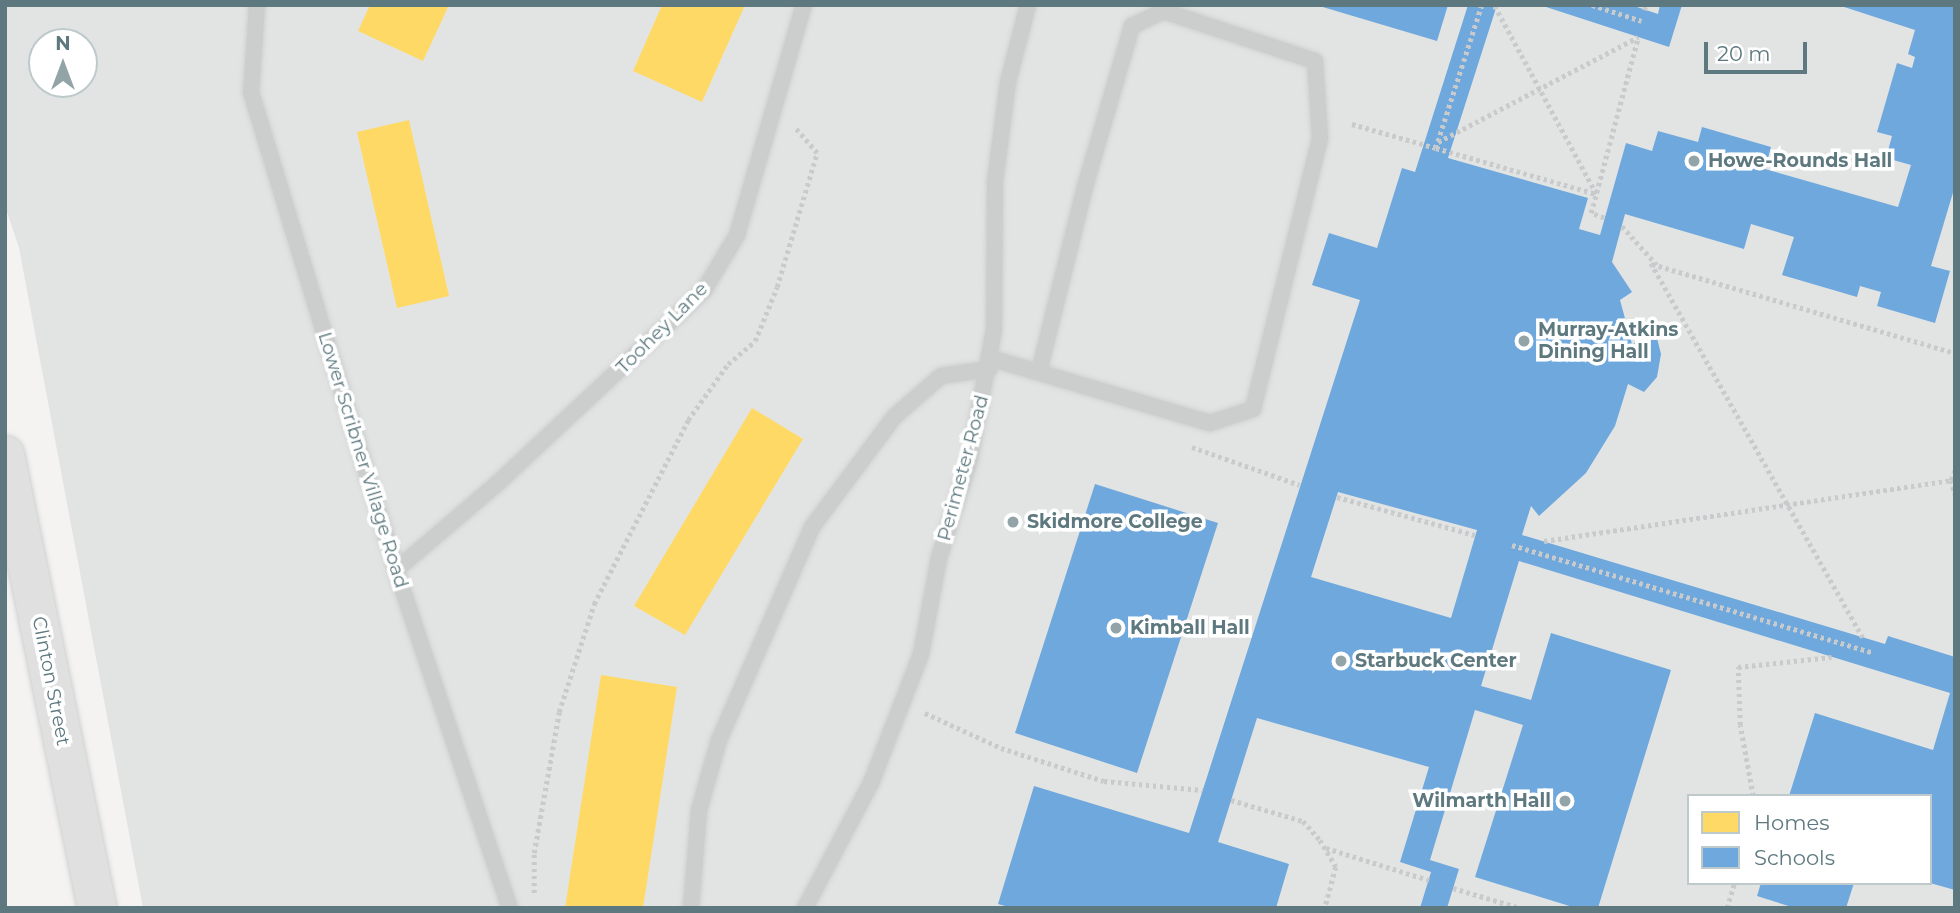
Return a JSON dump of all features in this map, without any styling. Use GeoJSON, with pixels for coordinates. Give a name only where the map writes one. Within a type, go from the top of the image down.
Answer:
{"type":"FeatureCollection","features":[{"type":"Feature","properties":{"kind":"street","name":"Clinton Street"},"geometry":{"type":"LineString","coordinates":[[5,455],[13,536],[97,908]]}},
{"type":"Feature","properties":{"kind":"lane","name":"Lower Scribner Village Road"},"geometry":{"type":"LineString","coordinates":[[257,5],[251,92],[396,570],[510,908]]}},
{"type":"Feature","properties":{"kind":"lane","name":"Toohey Lane"},"geometry":{"type":"LineString","coordinates":[[396,570],[499,482],[704,290],[737,235],[777,107],[804,5]]}},
{"type":"Feature","properties":{"kind":"lane","name":"Perimeter Road"},"geometry":{"type":"LineString","coordinates":[[805,908],[871,783],[921,654],[939,558],[970,459],[989,363],[998,256],[995,182],[1007,82],[1028,5]]}},
{"type":"Feature","properties":{"kind":"lane"},"geometry":{"type":"LineString","coordinates":[[691,908],[699,810],[719,740],[812,527],[894,417],[941,376],[989,363],[1039,371],[1210,423],[1253,409],[1320,138],[1315,61],[1164,11],[1132,26],[1085,187],[1039,371]]}},
{"type":"Feature","properties":{"kind":"path"},"geometry":{"type":"LineString","coordinates":[[1437,145],[1482,5]]}},
{"type":"Feature","properties":{"kind":"path"},"geometry":{"type":"LineString","coordinates":[[1493,5],[1596,194]]}},
{"type":"Feature","properties":{"kind":"path"},"geometry":{"type":"LineString","coordinates":[[1592,5],[1642,20]]}},
{"type":"Feature","properties":{"kind":"path"},"geometry":{"type":"LineString","coordinates":[[1437,145],[1638,37],[1591,213],[1604,218]]}},
{"type":"Feature","properties":{"kind":"path"},"geometry":{"type":"LineString","coordinates":[[533,908],[534,853],[559,712],[594,604],[688,420],[728,364],[755,341],[777,287],[817,153],[777,107]]}},
{"type":"Feature","properties":{"kind":"path"},"geometry":{"type":"LineString","coordinates":[[1352,124],[1437,145],[1596,194]]}},
{"type":"Feature","properties":{"kind":"path"},"geometry":{"type":"LineString","coordinates":[[1622,226],[1658,266]]}},
{"type":"Feature","properties":{"kind":"path"},"geometry":{"type":"LineString","coordinates":[[1863,637],[1651,263],[1955,353]]}},
{"type":"Feature","properties":{"kind":"path"},"geometry":{"type":"LineString","coordinates":[[1955,470],[1955,494]]}},
{"type":"Feature","properties":{"kind":"path"},"geometry":{"type":"LineString","coordinates":[[1544,541],[1953,479]]}},
{"type":"Feature","properties":{"kind":"path"},"geometry":{"type":"LineString","coordinates":[[1337,497],[1475,535]]}},
{"type":"Feature","properties":{"kind":"path"},"geometry":{"type":"LineString","coordinates":[[1512,545],[1871,652]]}},
{"type":"Feature","properties":{"kind":"path"},"geometry":{"type":"LineString","coordinates":[[1753,794],[1740,725],[1738,667],[1831,657]]}},
{"type":"Feature","properties":{"kind":"path"},"geometry":{"type":"LineString","coordinates":[[902,703],[1001,748],[1104,781],[1203,790]]}},
{"type":"Feature","properties":{"kind":"path"},"geometry":{"type":"LineString","coordinates":[[1231,800],[1303,821],[1325,848],[1336,867],[1325,908]]}},
{"type":"Feature","properties":{"kind":"path"},"geometry":{"type":"LineString","coordinates":[[1325,848],[1429,880]]}},
{"type":"Feature","properties":{"kind":"path"},"geometry":{"type":"LineString","coordinates":[[1727,908],[1733,885]]}},
{"type":"Feature","properties":{"kind":"path"},"geometry":{"type":"LineString","coordinates":[[1453,888],[1520,908]]}},
{"type":"Feature","properties":{"kind":"shaded area","name":"Skidmore College"},"geometry":{"type":"Polygon","coordinates":[[[5,5],[1955,5],[1955,908],[143,908],[19,248],[5,206],[5,5]]]}},
{"type":"Feature","properties":{"kind":"building: Homes"},"geometry":{"type":"Polygon","coordinates":[[[370,5],[449,5],[423,61],[358,31],[370,5]]]}},
{"type":"Feature","properties":{"kind":"building: Homes"},"geometry":{"type":"Polygon","coordinates":[[[662,5],[745,5],[702,102],[633,71],[662,5]]]}},
{"type":"Feature","properties":{"kind":"building: Homes"},"geometry":{"type":"Polygon","coordinates":[[[409,120],[449,296],[397,308],[357,132],[409,120]]]}},
{"type":"Feature","properties":{"kind":"building: Homes"},"geometry":{"type":"Polygon","coordinates":[[[752,408],[803,439],[685,635],[634,606],[752,408]]]}},
{"type":"Feature","properties":{"kind":"building: Homes"},"geometry":{"type":"Polygon","coordinates":[[[601,675],[677,687],[643,908],[565,908],[601,675]]]}},
{"type":"Feature","properties":{"kind":"building: Schools"},"geometry":{"type":"Polygon","coordinates":[[[1316,5],[1448,5],[1437,41],[1316,5]]]}},
{"type":"Feature","properties":{"kind":"building: Schools"},"geometry":{"type":"Polygon","coordinates":[[[1468,5],[1497,5],[1448,158],[1588,198],[1579,229],[1600,235],[1626,143],[1652,151],[1658,131],[1698,142],[1702,127],[1771,147],[1765,169],[1898,207],[1911,165],[1886,158],[1892,136],[1877,132],[1897,63],[1912,68],[1915,57],[1908,54],[1915,30],[1838,5],[1955,5],[1955,186],[1931,266],[1950,271],[1935,323],[1877,306],[1881,292],[1860,286],[1857,297],[1782,275],[1794,237],[1751,224],[1744,249],[1625,214],[1612,262],[1632,292],[1620,300],[1632,344],[1657,338],[1661,354],[1657,377],[1644,392],[1628,384],[1615,426],[1586,473],[1539,516],[1531,506],[1522,535],[1885,644],[1888,636],[1955,657],[1955,890],[1932,884],[1932,794],[1790,794],[1815,713],[1933,750],[1950,693],[1519,561],[1481,686],[1531,700],[1551,633],[1671,670],[1598,908],[1576,908],[1475,877],[1523,725],[1475,710],[1430,860],[1459,869],[1447,908],[1420,908],[1431,872],[1400,862],[1429,767],[1257,718],[1218,842],[1289,864],[1276,908],[1012,908],[998,904],[1034,786],[1189,833],[1360,300],[1312,285],[1329,233],[1377,248],[1402,168],[1415,172],[1468,5]],[[1338,492],[1311,577],[1451,618],[1477,530],[1338,492]]]}},
{"type":"Feature","properties":{"kind":"building: Schools"},"geometry":{"type":"Polygon","coordinates":[[[1540,5],[1631,5],[1658,14],[1660,5],[1682,5],[1669,47],[1540,5]]]}},
{"type":"Feature","properties":{"kind":"building: Schools","name":"Kimball Hall"},"geometry":{"type":"Polygon","coordinates":[[[1095,484],[1218,523],[1137,773],[1015,733],[1095,484]]]}},
{"type":"Feature","properties":{"kind":"building: Schools"},"geometry":{"type":"Polygon","coordinates":[[[1760,885],[1853,885],[1846,908],[1795,908],[1757,896],[1760,885]]]}},
{"type":"Feature","properties":{"kind":"place","name":"Howe-Rounds Hall"},"geometry":{"type":"Point","coordinates":[1694,161]}},
{"type":"Feature","properties":{"kind":"place","name":"Murray-Atkins Dining Hall"},"geometry":{"type":"Point","coordinates":[1524,341]}},
{"type":"Feature","properties":{"kind":"place","name":"Skidmore College"},"geometry":{"type":"Point","coordinates":[1013,522]}},
{"type":"Feature","properties":{"kind":"place","name":"Kimball Hall"},"geometry":{"type":"Point","coordinates":[1116,628]}},
{"type":"Feature","properties":{"kind":"place","name":"Starbuck Center"},"geometry":{"type":"Point","coordinates":[1341,661]}},
{"type":"Feature","properties":{"kind":"place","name":"Wilmarth Hall"},"geometry":{"type":"Point","coordinates":[1565,801]}}]}
